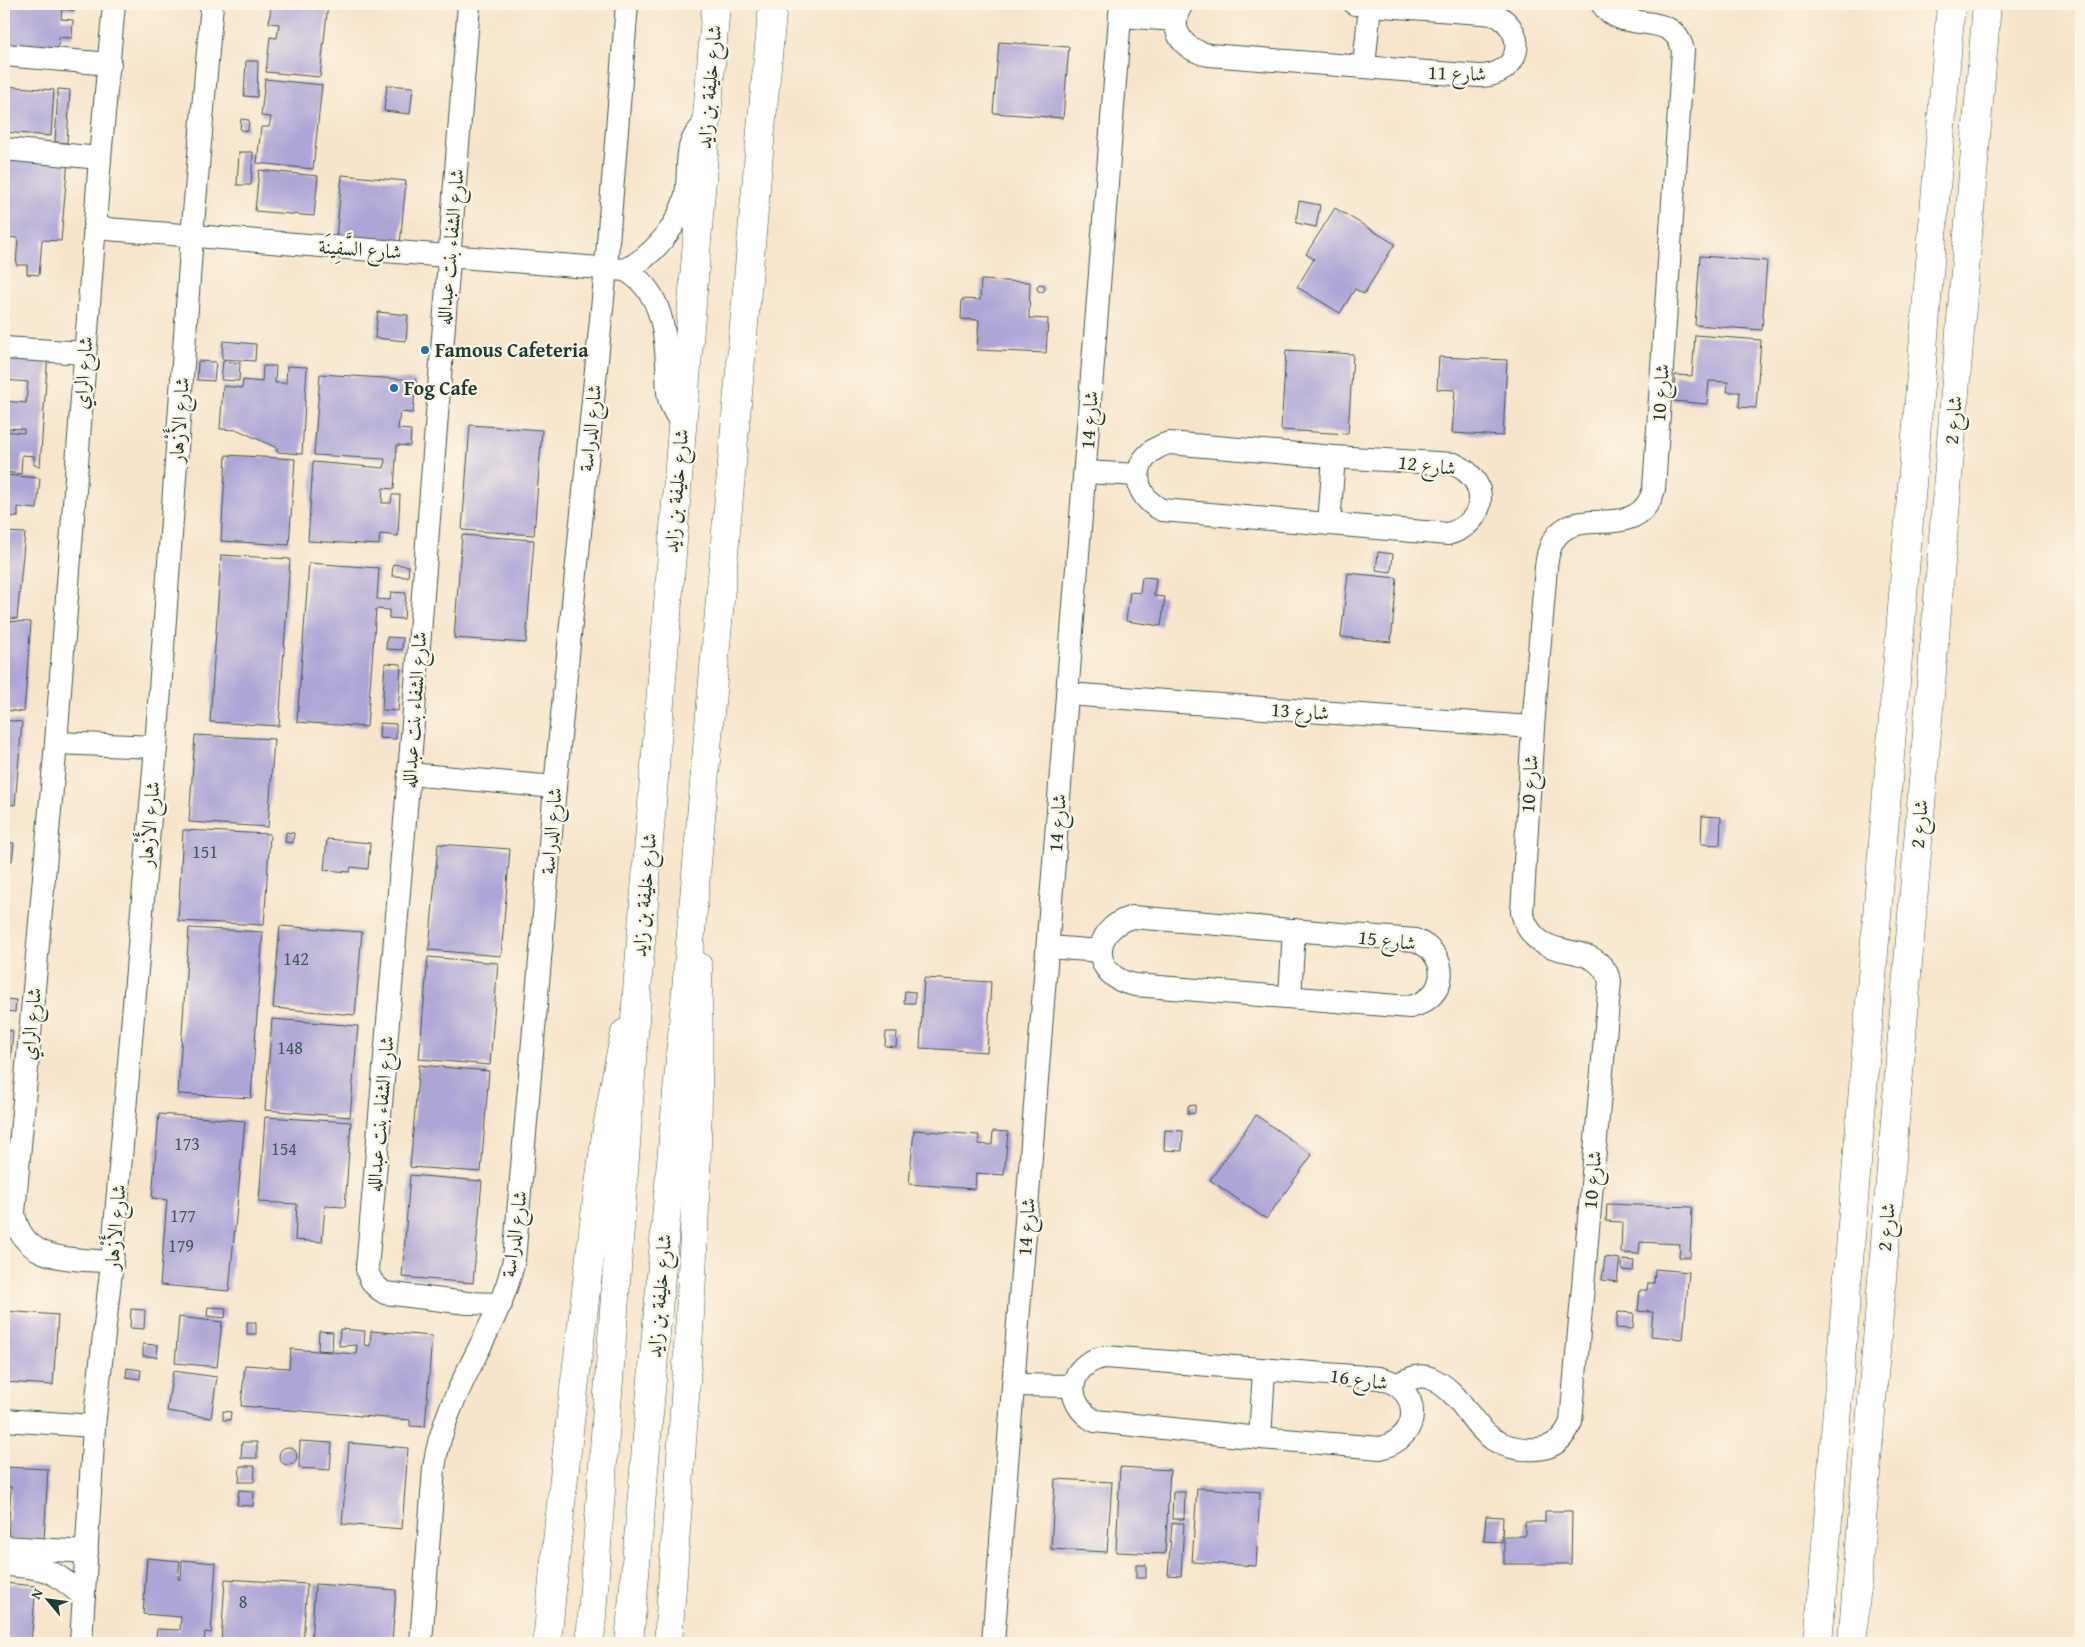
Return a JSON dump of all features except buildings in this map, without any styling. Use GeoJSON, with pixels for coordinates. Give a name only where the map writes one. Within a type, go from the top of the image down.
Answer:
{"type":"FeatureCollection","features":[{"type":"Feature","properties":{"kind":"main road","name":"شارع خليفة بن زايد"},"geometry":{"type":"LineString","coordinates":[[590,1643],[638,978],[716,4]]}},
{"type":"Feature","properties":{"kind":"main road","name":"شارع خليفة بن زايد"},"geometry":{"type":"LineString","coordinates":[[629,1643],[773,4]]}},
{"type":"Feature","properties":{"kind":"main road","name":"شارع 2"},"geometry":{"type":"LineString","coordinates":[[1818,1643],[1951,4]]}},
{"type":"Feature","properties":{"kind":"main road","name":"شارع 2"},"geometry":{"type":"LineString","coordinates":[[1852,1643],[1987,4]]}},
{"type":"Feature","properties":{"kind":"main road","name":"شارع خليفة بن زايد"},"geometry":{"type":"LineString","coordinates":[[668,1643],[687,1378],[698,1109],[699,1035],[694,888]]}},
{"type":"Feature","properties":{"kind":"main road","name":"شارع خليفة بن زايد"},"geometry":{"type":"LineString","coordinates":[[547,1643],[562,1488],[598,1189],[622,1048],[638,978]]}},
{"type":"Feature","properties":{"kind":"street","name":"شارع الراي"},"geometry":{"type":"LineString","coordinates":[[112,1262],[49,1255],[39,1251],[23,1238],[15,1222],[14,1213],[56,743],[94,228],[114,4]]}},
{"type":"Feature","properties":{"kind":"street","name":"شارع الأَزْهار"},"geometry":{"type":"LineString","coordinates":[[81,1643],[94,1426],[112,1262],[156,747],[192,236],[212,4]]}},
{"type":"Feature","properties":{"kind":"street","name":"شارع الشفاء بنت عبدالله"},"geometry":{"type":"LineString","coordinates":[[469,4],[409,774],[367,1269],[369,1279],[385,1293],[467,1303],[501,1304]]}},
{"type":"Feature","properties":{"kind":"street","name":"شارع الدراسة"},"geometry":{"type":"LineString","coordinates":[[421,1643],[434,1468],[438,1443],[452,1401],[501,1304],[510,1279],[515,1250],[555,787],[616,269],[627,4]]}},
{"type":"Feature","properties":{"kind":"street","name":"شارع 11"},"geometry":{"type":"LineString","coordinates":[[1121,10],[1179,12],[1177,32],[1184,44],[1195,52],[1364,66],[1490,76],[1500,73],[1514,58],[1517,47],[1516,37],[1512,27],[1505,19],[1496,14],[1363,4],[1364,66]]}},
{"type":"Feature","properties":{"kind":"street","name":"شارع 10"},"geometry":{"type":"LineString","coordinates":[[1397,1384],[1416,1377],[1428,1376],[1443,1384],[1481,1429],[1496,1441],[1511,1448],[1542,1449],[1552,1446],[1561,1440],[1571,1422],[1610,981],[1600,963],[1591,957],[1549,947],[1535,938],[1525,924],[1522,902],[1533,727],[1547,558],[1553,542],[1565,529],[1573,525],[1590,522],[1622,521],[1637,516],[1648,504],[1654,489],[1683,50],[1676,34],[1670,29],[1662,25],[1624,20],[1613,15],[1602,4]]}},
{"type":"Feature","properties":{"kind":"street","name":"شارع 14"},"geometry":{"type":"LineString","coordinates":[[994,1643],[1121,10]]}},
{"type":"Feature","properties":{"kind":"street"},"geometry":{"type":"LineString","coordinates":[[4,55],[110,64]]}},
{"type":"Feature","properties":{"kind":"street"},"geometry":{"type":"LineString","coordinates":[[616,269],[638,263],[650,254],[672,224],[685,196],[690,143],[697,130],[706,124]]}},
{"type":"Feature","properties":{"kind":"street"},"geometry":{"type":"LineString","coordinates":[[4,149],[100,158]]}},
{"type":"Feature","properties":{"kind":"street","name":"شارع السَّفِينَة"},"geometry":{"type":"LineString","coordinates":[[94,228],[616,269]]}},
{"type":"Feature","properties":{"kind":"street"},"geometry":{"type":"LineString","coordinates":[[616,269],[643,282],[657,303],[665,342],[668,393],[674,412],[682,423]]}},
{"type":"Feature","properties":{"kind":"street"},"geometry":{"type":"LineString","coordinates":[[4,348],[85,353]]}},
{"type":"Feature","properties":{"kind":"street","name":"شارع 12"},"geometry":{"type":"LineString","coordinates":[[1168,443],[1334,458],[1454,464],[1472,476],[1478,486],[1479,507],[1475,517],[1468,525],[1448,534],[1162,510],[1145,498],[1140,489],[1138,475],[1143,459],[1150,451],[1168,443]]}},
{"type":"Feature","properties":{"kind":"street"},"geometry":{"type":"LineString","coordinates":[[1329,524],[1334,458]]}},
{"type":"Feature","properties":{"kind":"street"},"geometry":{"type":"LineString","coordinates":[[1085,472],[1138,475]]}},
{"type":"Feature","properties":{"kind":"street","name":"شارع 13"},"geometry":{"type":"LineString","coordinates":[[1067,694],[1533,727]]}},
{"type":"Feature","properties":{"kind":"street"},"geometry":{"type":"LineString","coordinates":[[56,743],[156,747]]}},
{"type":"Feature","properties":{"kind":"street"},"geometry":{"type":"LineString","coordinates":[[409,774],[555,787]]}},
{"type":"Feature","properties":{"kind":"street","name":"شارع 15"},"geometry":{"type":"LineString","coordinates":[[1132,917],[1294,930],[1415,940],[1432,949],[1440,966],[1439,985],[1428,1000],[1410,1006],[1290,998],[1122,983],[1111,976],[1104,966],[1101,951],[1103,940],[1110,929],[1120,921],[1132,917]]}},
{"type":"Feature","properties":{"kind":"street"},"geometry":{"type":"LineString","coordinates":[[1290,998],[1294,930]]}},
{"type":"Feature","properties":{"kind":"street"},"geometry":{"type":"LineString","coordinates":[[1048,947],[1101,951]]}},
{"type":"Feature","properties":{"kind":"street","name":"شارع 16"},"geometry":{"type":"LineString","coordinates":[[1105,1357],[1379,1378],[1397,1384],[1409,1398],[1412,1417],[1405,1435],[1389,1446],[1371,1447],[1095,1421],[1078,1408],[1073,1386],[1077,1374],[1084,1366],[1093,1359],[1105,1357]]}},
{"type":"Feature","properties":{"kind":"street"},"geometry":{"type":"LineString","coordinates":[[1260,1438],[1264,1370]]}},
{"type":"Feature","properties":{"kind":"street"},"geometry":{"type":"LineString","coordinates":[[1014,1385],[1073,1386]]}},
{"type":"Feature","properties":{"kind":"street"},"geometry":{"type":"LineString","coordinates":[[4,1420],[94,1426]]}},
{"type":"Feature","properties":{"kind":"street"},"geometry":{"type":"LineString","coordinates":[[4,1547],[87,1552]]}},
{"type":"Feature","properties":{"kind":"street"},"geometry":{"type":"LineString","coordinates":[[4,1565],[48,1570],[62,1578],[84,1598]]}},
{"type":"Feature","properties":{"kind":"place","name":"Famous Cafeteria"},"geometry":{"type":"Point","coordinates":[425,350]}},
{"type":"Feature","properties":{"kind":"place","name":"Fog Cafe"},"geometry":{"type":"Point","coordinates":[394,388]}}]}
